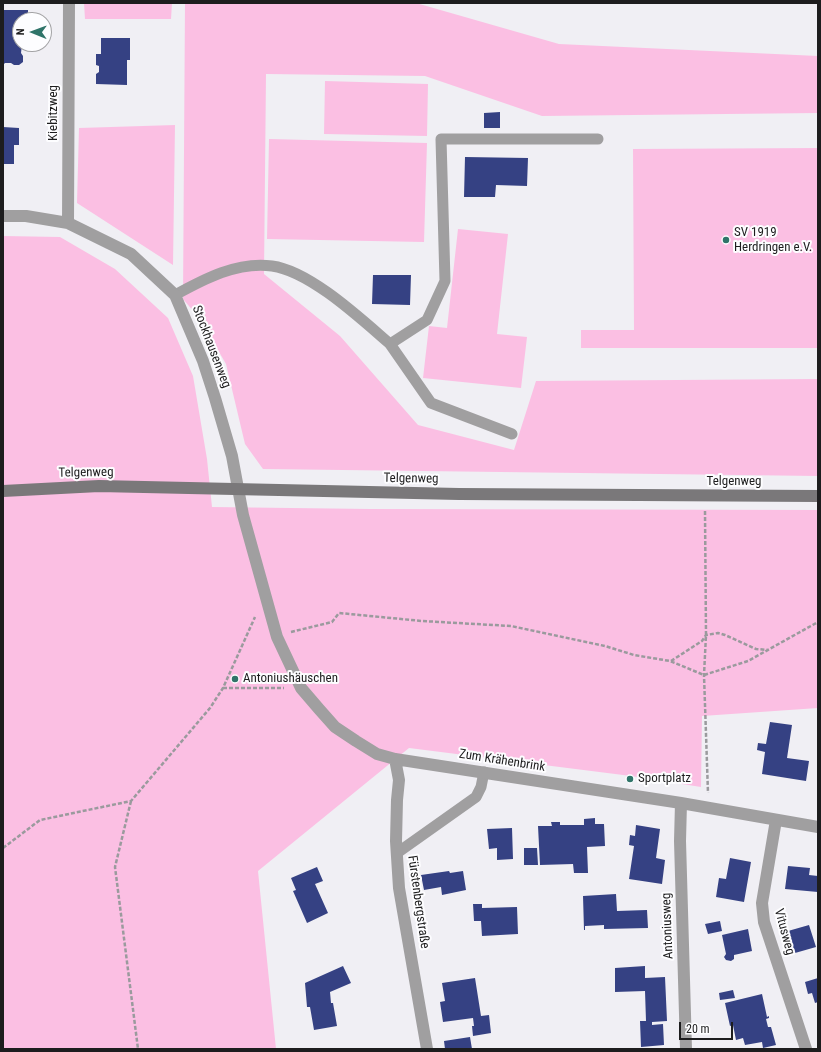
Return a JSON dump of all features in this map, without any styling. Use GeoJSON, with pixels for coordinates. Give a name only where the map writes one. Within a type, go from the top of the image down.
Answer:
{"type":"FeatureCollection","features":[{"type":"Feature","properties":{"kind":"main road","name":"Telgenweg"},"geometry":{"type":"LineString","coordinates":[[3,491],[99,486],[459,494],[818,496]]}},
{"type":"Feature","properties":{"kind":"street","name":"Kiebitzweg"},"geometry":{"type":"LineString","coordinates":[[68,223],[69,3]]}},
{"type":"Feature","properties":{"kind":"street","name":"Stockhausenweg"},"geometry":{"type":"LineString","coordinates":[[3,216],[26,216],[68,223],[131,254],[175,295],[203,360],[216,398],[232,456],[243,515],[266,599]]}},
{"type":"Feature","properties":{"kind":"street","name":"Zum Krähenbrink"},"geometry":{"type":"LineString","coordinates":[[266,599],[277,636],[301,688],[318,709],[336,727],[376,754],[681,803],[818,827]]}},
{"type":"Feature","properties":{"kind":"street","name":"Fürstenbergstraße"},"geometry":{"type":"LineString","coordinates":[[395,758],[399,780],[397,800],[397,853],[399,888],[427,1049]]}},
{"type":"Feature","properties":{"kind":"street","name":"Antoniusweg"},"geometry":{"type":"LineString","coordinates":[[681,803],[680,841],[686,1049]]}},
{"type":"Feature","properties":{"kind":"street","name":"Vitusweg"},"geometry":{"type":"LineString","coordinates":[[776,820],[762,903],[764,922],[806,1049]]}},
{"type":"Feature","properties":{"kind":"lane"},"geometry":{"type":"LineString","coordinates":[[390,344],[426,320],[445,281],[442,140],[598,139]]}},
{"type":"Feature","properties":{"kind":"lane"},"geometry":{"type":"LineString","coordinates":[[175,295],[201,281],[225,271],[248,266],[273,266],[299,274],[341,302],[390,344],[431,403],[512,434]]}},
{"type":"Feature","properties":{"kind":"lane"},"geometry":{"type":"LineString","coordinates":[[397,853],[476,797],[481,787],[484,772]]}},
{"type":"Feature","properties":{"kind":"path"},"geometry":{"type":"LineString","coordinates":[[704,496],[706,635],[704,675],[708,808]]}},
{"type":"Feature","properties":{"kind":"path"},"geometry":{"type":"LineString","coordinates":[[138,1049],[115,867],[131,801],[210,708],[223,688],[256,615],[266,599]]}},
{"type":"Feature","properties":{"kind":"path"},"geometry":{"type":"LineString","coordinates":[[277,636],[305,628],[322,626],[332,622],[339,613],[422,621],[511,626],[605,646],[634,655],[670,661],[704,675],[748,661],[818,622]]}},
{"type":"Feature","properties":{"kind":"path"},"geometry":{"type":"LineString","coordinates":[[670,661],[702,641],[706,635],[718,633],[756,649],[768,650]]}},
{"type":"Feature","properties":{"kind":"path"},"geometry":{"type":"LineString","coordinates":[[223,688],[301,688]]}},
{"type":"Feature","properties":{"kind":"path"},"geometry":{"type":"LineString","coordinates":[[3,848],[40,820],[131,801]]}},
{"type":"Feature","properties":{"kind":"shaded area"},"geometry":{"type":"Polygon","coordinates":[[[84,3],[172,3],[171,19],[85,19],[84,3]]]}},
{"type":"Feature","properties":{"kind":"shaded area"},"geometry":{"type":"Polygon","coordinates":[[[185,3],[416,3],[559,44],[818,56],[818,113],[542,116],[425,76],[266,74],[264,274],[340,336],[418,425],[514,450],[536,381],[818,379],[818,476],[263,469],[245,444],[226,364],[200,319],[183,299],[185,3]]]}},
{"type":"Feature","properties":{"kind":"shaded area"},"geometry":{"type":"Polygon","coordinates":[[[325,81],[428,84],[427,136],[324,134],[325,81]]]}},
{"type":"Feature","properties":{"kind":"shaded area"},"geometry":{"type":"Polygon","coordinates":[[[175,125],[173,265],[77,203],[79,128],[175,125]]]}},
{"type":"Feature","properties":{"kind":"shaded area"},"geometry":{"type":"Polygon","coordinates":[[[269,139],[427,143],[424,242],[267,239],[269,139]]]}},
{"type":"Feature","properties":{"kind":"shaded area","name":"SV 1919 Herdringen e.V."},"geometry":{"type":"Polygon","coordinates":[[[818,148],[818,348],[581,348],[581,330],[634,330],[633,149],[818,148]]]}},
{"type":"Feature","properties":{"kind":"shaded area"},"geometry":{"type":"Polygon","coordinates":[[[458,229],[508,234],[497,334],[527,337],[521,388],[423,378],[429,326],[447,328],[458,229]]]}},
{"type":"Feature","properties":{"kind":"shaded area"},"geometry":{"type":"Polygon","coordinates":[[[3,236],[60,237],[115,269],[168,318],[193,376],[207,459],[212,507],[370,509],[818,510],[818,708],[702,716],[701,787],[631,776],[409,748],[258,871],[276,1049],[3,1049],[3,236]]]}},
{"type":"Feature","properties":{"kind":"building"},"geometry":{"type":"Polygon","coordinates":[[[3,10],[28,10],[28,12],[12,12],[12,52],[21,52],[23,62],[19,65],[5,63],[3,65],[3,10]]]}},
{"type":"Feature","properties":{"kind":"building"},"geometry":{"type":"Polygon","coordinates":[[[101,38],[130,38],[130,60],[127,60],[127,85],[96,84],[96,74],[99,72],[99,66],[96,65],[96,54],[101,54],[101,38]]]}},
{"type":"Feature","properties":{"kind":"building"},"geometry":{"type":"Polygon","coordinates":[[[500,112],[500,128],[484,128],[484,113],[500,112]]]}},
{"type":"Feature","properties":{"kind":"building"},"geometry":{"type":"Polygon","coordinates":[[[3,127],[19,128],[19,145],[14,145],[14,164],[3,164],[3,127]]]}},
{"type":"Feature","properties":{"kind":"building"},"geometry":{"type":"Polygon","coordinates":[[[465,157],[528,158],[527,186],[496,185],[495,197],[464,197],[465,157]]]}},
{"type":"Feature","properties":{"kind":"building"},"geometry":{"type":"Polygon","coordinates":[[[373,275],[411,275],[410,305],[372,304],[373,275]]]}},
{"type":"Feature","properties":{"kind":"building"},"geometry":{"type":"Polygon","coordinates":[[[770,722],[792,725],[787,758],[809,761],[806,781],[762,774],[765,752],[757,750],[758,743],[766,744],[770,722]]]}},
{"type":"Feature","properties":{"kind":"building"},"geometry":{"type":"Polygon","coordinates":[[[595,818],[595,824],[604,824],[605,846],[587,847],[588,873],[574,873],[573,864],[540,865],[538,826],[552,826],[551,822],[560,822],[560,825],[584,825],[584,819],[595,818]]]}},
{"type":"Feature","properties":{"kind":"building"},"geometry":{"type":"Polygon","coordinates":[[[636,825],[660,829],[656,858],[665,860],[662,884],[629,879],[634,846],[629,845],[630,835],[635,836],[636,825]]]}},
{"type":"Feature","properties":{"kind":"building"},"geometry":{"type":"Polygon","coordinates":[[[512,828],[513,859],[497,860],[497,848],[489,849],[487,829],[512,828]]]}},
{"type":"Feature","properties":{"kind":"building"},"geometry":{"type":"Polygon","coordinates":[[[524,848],[537,848],[538,865],[524,865],[524,848]]]}},
{"type":"Feature","properties":{"kind":"building"},"geometry":{"type":"Polygon","coordinates":[[[730,858],[751,862],[744,902],[716,897],[719,878],[726,879],[730,858]]]}},
{"type":"Feature","properties":{"kind":"building"},"geometry":{"type":"Polygon","coordinates":[[[788,866],[810,868],[809,875],[818,876],[818,892],[785,889],[788,866]]]}},
{"type":"Feature","properties":{"kind":"building"},"geometry":{"type":"Polygon","coordinates":[[[317,867],[323,881],[315,884],[328,913],[307,923],[293,891],[296,890],[291,878],[317,867]]]}},
{"type":"Feature","properties":{"kind":"building"},"geometry":{"type":"Polygon","coordinates":[[[449,871],[450,873],[463,871],[466,890],[442,895],[441,887],[424,890],[421,875],[449,871]]]}},
{"type":"Feature","properties":{"kind":"building"},"geometry":{"type":"Polygon","coordinates":[[[616,894],[617,911],[647,910],[648,928],[604,929],[604,925],[585,926],[584,930],[583,896],[616,894]]]}},
{"type":"Feature","properties":{"kind":"building"},"geometry":{"type":"Polygon","coordinates":[[[473,904],[482,904],[482,908],[517,907],[518,934],[482,936],[481,921],[474,921],[473,904]]]}},
{"type":"Feature","properties":{"kind":"building"},"geometry":{"type":"Polygon","coordinates":[[[720,921],[722,931],[708,934],[705,924],[720,921]]]}},
{"type":"Feature","properties":{"kind":"building"},"geometry":{"type":"Polygon","coordinates":[[[809,925],[816,947],[795,953],[788,931],[809,925]]]}},
{"type":"Feature","properties":{"kind":"building"},"geometry":{"type":"Polygon","coordinates":[[[748,929],[752,951],[734,955],[734,959],[731,961],[726,960],[724,957],[726,954],[722,935],[748,929]]]}},
{"type":"Feature","properties":{"kind":"building"},"geometry":{"type":"Polygon","coordinates":[[[343,966],[351,983],[330,992],[331,1003],[333,1003],[337,1026],[314,1030],[310,1007],[307,1007],[305,983],[343,966]]]}},
{"type":"Feature","properties":{"kind":"building"},"geometry":{"type":"Polygon","coordinates":[[[645,966],[645,978],[665,977],[667,1021],[652,1022],[652,1025],[663,1024],[664,1045],[641,1047],[640,1021],[646,1021],[645,991],[615,992],[615,968],[645,966]]]}},
{"type":"Feature","properties":{"kind":"building"},"geometry":{"type":"Polygon","coordinates":[[[475,978],[481,1016],[489,1015],[491,1033],[473,1036],[473,1018],[443,1022],[440,1002],[445,1001],[442,983],[475,978]]]}},
{"type":"Feature","properties":{"kind":"building"},"geometry":{"type":"Polygon","coordinates":[[[818,978],[818,1002],[815,1003],[812,993],[808,994],[805,982],[818,978]]]}},
{"type":"Feature","properties":{"kind":"building"},"geometry":{"type":"Polygon","coordinates":[[[733,990],[735,998],[720,1000],[719,993],[733,990]]]}},
{"type":"Feature","properties":{"kind":"building"},"geometry":{"type":"Polygon","coordinates":[[[762,994],[767,1017],[769,1016],[769,1018],[766,1019],[768,1027],[771,1027],[776,1045],[763,1048],[762,1042],[745,1045],[743,1038],[736,1040],[733,1025],[730,1026],[725,1003],[762,994]]]}},
{"type":"Feature","properties":{"kind":"building"},"geometry":{"type":"Polygon","coordinates":[[[470,1037],[472,1049],[445,1049],[444,1041],[470,1037]]]}},
{"type":"Feature","properties":{"kind":"place","name":"SV 1919 Herdringen e.V."},"geometry":{"type":"Point","coordinates":[726,240]}},
{"type":"Feature","properties":{"kind":"place","name":"Antoniushäuschen"},"geometry":{"type":"Point","coordinates":[235,679]}},
{"type":"Feature","properties":{"kind":"place","name":"Sportplatz"},"geometry":{"type":"Point","coordinates":[630,779]}}]}
